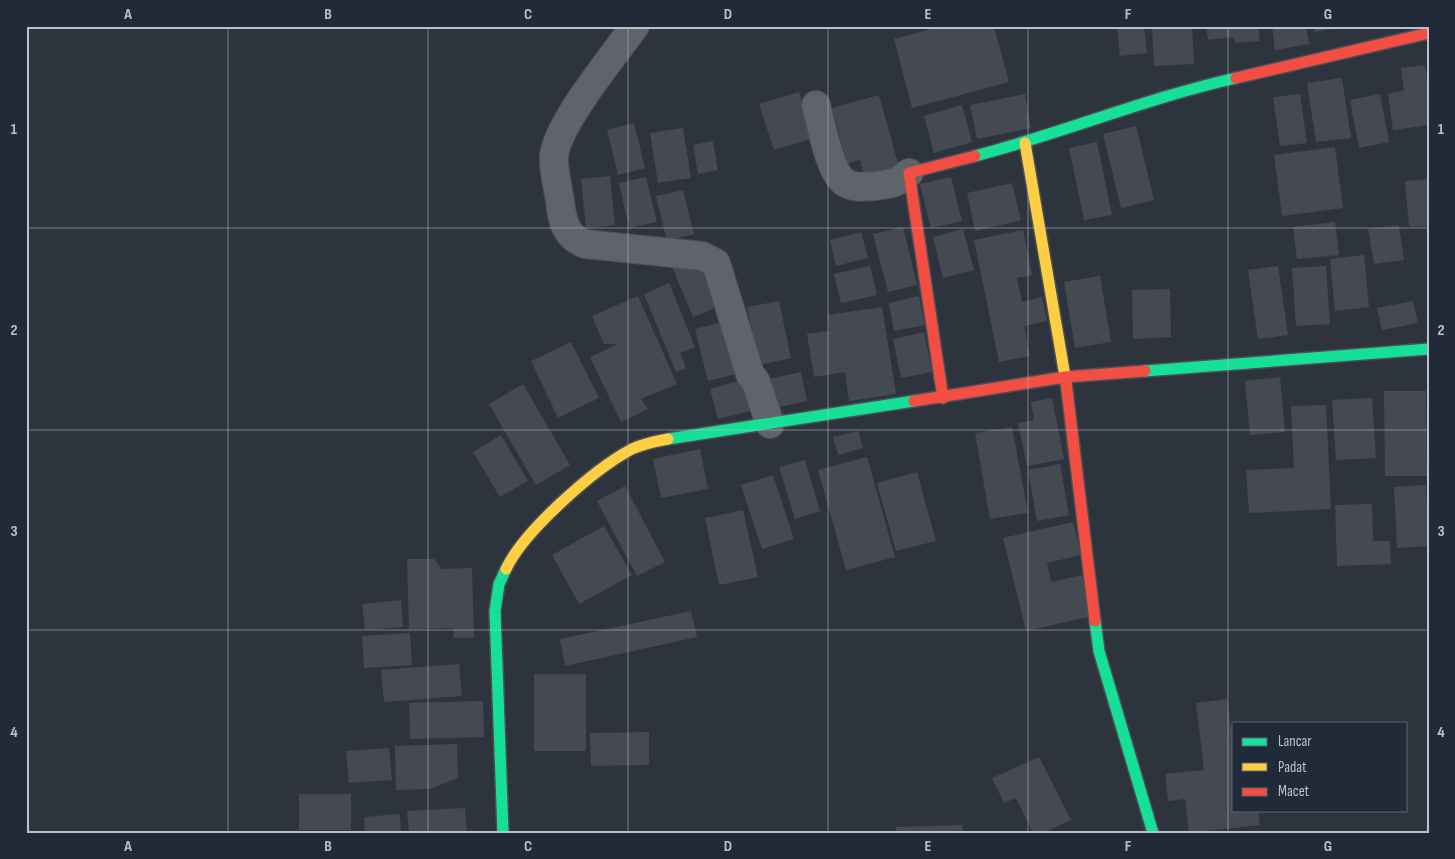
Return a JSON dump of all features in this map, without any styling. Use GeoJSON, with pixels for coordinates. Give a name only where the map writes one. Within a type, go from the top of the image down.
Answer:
{"type":"FeatureCollection","features":[{"type":"Feature","properties":{"kind":"street"},"geometry":{"type":"LineString","coordinates":[[635,26],[567,122],[558,141],[554,156],[562,216],[569,234],[585,244],[704,256],[716,263],[750,374],[756,382],[770,424]]}},
{"type":"Feature","properties":{"kind":"street"},"geometry":{"type":"LineString","coordinates":[[816,104],[834,167],[842,181],[850,185],[866,187],[896,183],[909,173],[1025,143],[1204,85],[1429,33]]}},
{"type":"Feature","properties":{"kind":"street"},"geometry":{"type":"LineString","coordinates":[[1025,143],[1065,377],[1099,651],[1153,833]]}},
{"type":"Feature","properties":{"kind":"street"},"geometry":{"type":"LineString","coordinates":[[909,173],[943,398]]}},
{"type":"Feature","properties":{"kind":"street"},"geometry":{"type":"LineString","coordinates":[[503,833],[494,611],[500,580],[516,553],[560,505],[591,478],[632,449],[661,440],[943,398],[1065,377],[1429,349]]}},
{"type":"Feature","properties":{"kind":"building"},"geometry":{"type":"Polygon","coordinates":[[[942,26],[994,26],[1009,82],[912,108],[894,39],[942,26]]]}},
{"type":"Feature","properties":{"kind":"building"},"geometry":{"type":"Polygon","coordinates":[[[1117,26],[1144,26],[1147,53],[1120,56],[1117,26]]]}},
{"type":"Feature","properties":{"kind":"building"},"geometry":{"type":"Polygon","coordinates":[[[1152,26],[1192,26],[1194,64],[1154,66],[1152,26]]]}},
{"type":"Feature","properties":{"kind":"building"},"geometry":{"type":"Polygon","coordinates":[[[1206,26],[1258,26],[1260,41],[1236,43],[1233,37],[1208,40],[1206,26]]]}},
{"type":"Feature","properties":{"kind":"building"},"geometry":{"type":"Polygon","coordinates":[[[1272,26],[1306,26],[1309,44],[1275,50],[1272,26]]]}},
{"type":"Feature","properties":{"kind":"building"},"geometry":{"type":"Polygon","coordinates":[[[1314,26],[1342,26],[1342,27],[1315,32],[1314,26]]]}},
{"type":"Feature","properties":{"kind":"building"},"geometry":{"type":"Polygon","coordinates":[[[1425,65],[1429,92],[1429,125],[1393,130],[1388,93],[1404,91],[1401,68],[1425,65]]]}},
{"type":"Feature","properties":{"kind":"building"},"geometry":{"type":"Polygon","coordinates":[[[1342,78],[1351,138],[1316,142],[1307,83],[1342,78]]]}},
{"type":"Feature","properties":{"kind":"building"},"geometry":{"type":"Polygon","coordinates":[[[799,92],[814,138],[774,150],[759,104],[799,92]]]}},
{"type":"Feature","properties":{"kind":"building"},"geometry":{"type":"Polygon","coordinates":[[[1025,94],[1031,128],[977,139],[970,105],[1025,94]]]}},
{"type":"Feature","properties":{"kind":"building"},"geometry":{"type":"Polygon","coordinates":[[[1300,94],[1307,143],[1280,146],[1273,97],[1300,94]]]}},
{"type":"Feature","properties":{"kind":"building"},"geometry":{"type":"Polygon","coordinates":[[[1380,94],[1389,142],[1359,148],[1350,100],[1380,94]]]}},
{"type":"Feature","properties":{"kind":"building"},"geometry":{"type":"Polygon","coordinates":[[[879,95],[899,167],[864,176],[860,160],[847,164],[832,108],[879,95]]]}},
{"type":"Feature","properties":{"kind":"building"},"geometry":{"type":"Polygon","coordinates":[[[962,105],[972,142],[934,153],[924,116],[962,105]]]}},
{"type":"Feature","properties":{"kind":"building"},"geometry":{"type":"Polygon","coordinates":[[[634,123],[645,168],[618,175],[607,130],[634,123]]]}},
{"type":"Feature","properties":{"kind":"building"},"geometry":{"type":"Polygon","coordinates":[[[1136,126],[1154,200],[1121,208],[1103,134],[1136,126]]]}},
{"type":"Feature","properties":{"kind":"building"},"geometry":{"type":"Polygon","coordinates":[[[683,128],[691,178],[658,183],[650,133],[683,128]]]}},
{"type":"Feature","properties":{"kind":"building"},"geometry":{"type":"Polygon","coordinates":[[[713,141],[718,170],[698,174],[693,145],[713,141]]]}},
{"type":"Feature","properties":{"kind":"building"},"geometry":{"type":"Polygon","coordinates":[[[1097,142],[1112,215],[1084,220],[1069,148],[1097,142]]]}},
{"type":"Feature","properties":{"kind":"building"},"geometry":{"type":"Polygon","coordinates":[[[1335,147],[1343,208],[1282,216],[1274,155],[1335,147]]]}},
{"type":"Feature","properties":{"kind":"building"},"geometry":{"type":"Polygon","coordinates":[[[610,176],[615,225],[586,228],[581,179],[610,176]]]}},
{"type":"Feature","properties":{"kind":"building"},"geometry":{"type":"Polygon","coordinates":[[[646,177],[657,222],[629,228],[619,183],[646,177]]]}},
{"type":"Feature","properties":{"kind":"building"},"geometry":{"type":"Polygon","coordinates":[[[951,177],[962,221],[931,228],[920,184],[951,177]]]}},
{"type":"Feature","properties":{"kind":"building"},"geometry":{"type":"Polygon","coordinates":[[[1429,179],[1429,226],[1409,227],[1405,181],[1429,179]]]}},
{"type":"Feature","properties":{"kind":"building"},"geometry":{"type":"Polygon","coordinates":[[[1012,183],[1021,220],[975,231],[967,193],[1012,183]]]}},
{"type":"Feature","properties":{"kind":"building"},"geometry":{"type":"Polygon","coordinates":[[[683,190],[694,234],[667,241],[656,196],[683,190]]]}},
{"type":"Feature","properties":{"kind":"building"},"geometry":{"type":"Polygon","coordinates":[[[1335,222],[1339,255],[1297,259],[1293,227],[1335,222]]]}},
{"type":"Feature","properties":{"kind":"building"},"geometry":{"type":"Polygon","coordinates":[[[1399,225],[1404,260],[1374,264],[1368,229],[1399,225]]]}},
{"type":"Feature","properties":{"kind":"building"},"geometry":{"type":"Polygon","coordinates":[[[903,227],[917,285],[888,292],[873,234],[903,227]]]}},
{"type":"Feature","properties":{"kind":"building"},"geometry":{"type":"Polygon","coordinates":[[[963,229],[974,270],[943,278],[933,237],[963,229]]]}},
{"type":"Feature","properties":{"kind":"building"},"geometry":{"type":"Polygon","coordinates":[[[1023,230],[1032,275],[1017,278],[1022,302],[1042,297],[1047,321],[1024,326],[1030,356],[999,362],[974,240],[1023,230]]]}},
{"type":"Feature","properties":{"kind":"building"},"geometry":{"type":"Polygon","coordinates":[[[861,232],[868,258],[836,266],[830,240],[861,232]]]}},
{"type":"Feature","properties":{"kind":"building"},"geometry":{"type":"Polygon","coordinates":[[[1364,255],[1369,307],[1335,311],[1330,259],[1364,255]]]}},
{"type":"Feature","properties":{"kind":"building"},"geometry":{"type":"Polygon","coordinates":[[[696,258],[717,307],[693,317],[672,267],[696,258]]]}},
{"type":"Feature","properties":{"kind":"building"},"geometry":{"type":"Polygon","coordinates":[[[870,266],[877,295],[841,303],[834,274],[870,266]]]}},
{"type":"Feature","properties":{"kind":"building"},"geometry":{"type":"Polygon","coordinates":[[[1278,266],[1288,335],[1258,339],[1248,270],[1278,266]]]}},
{"type":"Feature","properties":{"kind":"building"},"geometry":{"type":"Polygon","coordinates":[[[1326,266],[1330,324],[1296,326],[1292,268],[1326,266]]]}},
{"type":"Feature","properties":{"kind":"building"},"geometry":{"type":"Polygon","coordinates":[[[1100,276],[1111,342],[1075,348],[1064,282],[1100,276]]]}},
{"type":"Feature","properties":{"kind":"building"},"geometry":{"type":"Polygon","coordinates":[[[669,283],[695,347],[680,353],[686,368],[676,372],[644,294],[669,283]]]}},
{"type":"Feature","properties":{"kind":"building"},"geometry":{"type":"Polygon","coordinates":[[[1170,289],[1171,337],[1133,339],[1132,290],[1170,289]]]}},
{"type":"Feature","properties":{"kind":"building"},"geometry":{"type":"Polygon","coordinates":[[[638,296],[677,384],[641,399],[648,409],[621,422],[590,357],[618,344],[604,344],[592,316],[638,296]]]}},
{"type":"Feature","properties":{"kind":"building"},"geometry":{"type":"Polygon","coordinates":[[[919,296],[925,325],[894,331],[889,303],[919,296]]]}},
{"type":"Feature","properties":{"kind":"building"},"geometry":{"type":"Polygon","coordinates":[[[779,301],[791,358],[760,365],[747,307],[779,301]]]}},
{"type":"Feature","properties":{"kind":"building"},"geometry":{"type":"Polygon","coordinates":[[[1413,301],[1418,323],[1382,330],[1377,308],[1413,301]]]}},
{"type":"Feature","properties":{"kind":"building"},"geometry":{"type":"Polygon","coordinates":[[[882,307],[896,394],[849,401],[845,372],[814,377],[807,334],[829,331],[827,315],[882,307]]]}},
{"type":"Feature","properties":{"kind":"building"},"geometry":{"type":"Polygon","coordinates":[[[727,321],[740,373],[708,381],[695,329],[727,321]]]}},
{"type":"Feature","properties":{"kind":"building"},"geometry":{"type":"Polygon","coordinates":[[[924,332],[932,372],[901,378],[893,339],[924,332]]]}},
{"type":"Feature","properties":{"kind":"building"},"geometry":{"type":"Polygon","coordinates":[[[571,342],[599,398],[558,418],[531,361],[571,342]]]}},
{"type":"Feature","properties":{"kind":"building"},"geometry":{"type":"Polygon","coordinates":[[[801,372],[807,401],[775,408],[768,379],[801,372]]]}},
{"type":"Feature","properties":{"kind":"building"},"geometry":{"type":"Polygon","coordinates":[[[1280,377],[1285,432],[1250,435],[1245,381],[1280,377]]]}},
{"type":"Feature","properties":{"kind":"building"},"geometry":{"type":"Polygon","coordinates":[[[745,379],[754,410],[718,419],[710,389],[745,379]]]}},
{"type":"Feature","properties":{"kind":"building"},"geometry":{"type":"Polygon","coordinates":[[[523,384],[570,465],[536,485],[489,404],[523,384]]]}},
{"type":"Feature","properties":{"kind":"building"},"geometry":{"type":"Polygon","coordinates":[[[1384,391],[1426,391],[1427,476],[1385,476],[1384,391]]]}},
{"type":"Feature","properties":{"kind":"building"},"geometry":{"type":"Polygon","coordinates":[[[1052,398],[1064,459],[1027,466],[1018,423],[1034,420],[1031,402],[1052,398]]]}},
{"type":"Feature","properties":{"kind":"building"},"geometry":{"type":"Polygon","coordinates":[[[1372,398],[1376,458],[1336,460],[1332,400],[1372,398]]]}},
{"type":"Feature","properties":{"kind":"building"},"geometry":{"type":"Polygon","coordinates":[[[1326,405],[1331,509],[1249,513],[1246,470],[1294,468],[1291,406],[1326,405]]]}},
{"type":"Feature","properties":{"kind":"building"},"geometry":{"type":"Polygon","coordinates":[[[1012,427],[1028,513],[990,519],[975,433],[1012,427]]]}},
{"type":"Feature","properties":{"kind":"building"},"geometry":{"type":"Polygon","coordinates":[[[858,431],[863,448],[838,455],[833,437],[858,431]]]}},
{"type":"Feature","properties":{"kind":"building"},"geometry":{"type":"Polygon","coordinates":[[[501,435],[528,481],[500,497],[473,452],[501,435]]]}},
{"type":"Feature","properties":{"kind":"building"},"geometry":{"type":"Polygon","coordinates":[[[700,449],[708,489],[661,498],[653,459],[700,449]]]}},
{"type":"Feature","properties":{"kind":"building"},"geometry":{"type":"Polygon","coordinates":[[[867,457],[895,557],[846,570],[818,470],[867,457]]]}},
{"type":"Feature","properties":{"kind":"building"},"geometry":{"type":"Polygon","coordinates":[[[805,460],[820,511],[795,519],[779,467],[805,460]]]}},
{"type":"Feature","properties":{"kind":"building"},"geometry":{"type":"Polygon","coordinates":[[[1060,464],[1069,515],[1037,521],[1028,470],[1060,464]]]}},
{"type":"Feature","properties":{"kind":"building"},"geometry":{"type":"Polygon","coordinates":[[[917,472],[936,541],[896,551],[877,483],[917,472]]]}},
{"type":"Feature","properties":{"kind":"building"},"geometry":{"type":"Polygon","coordinates":[[[773,475],[794,539],[762,549],[741,485],[773,475]]]}},
{"type":"Feature","properties":{"kind":"building"},"geometry":{"type":"Polygon","coordinates":[[[1426,485],[1429,546],[1397,548],[1394,487],[1426,485]]]}},
{"type":"Feature","properties":{"kind":"building"},"geometry":{"type":"Polygon","coordinates":[[[625,486],[665,562],[637,576],[597,501],[625,486]]]}},
{"type":"Feature","properties":{"kind":"building"},"geometry":{"type":"Polygon","coordinates":[[[1372,504],[1373,541],[1390,541],[1391,564],[1337,566],[1335,505],[1372,504]]]}},
{"type":"Feature","properties":{"kind":"building"},"geometry":{"type":"Polygon","coordinates":[[[743,510],[758,577],[719,585],[705,518],[743,510]]]}},
{"type":"Feature","properties":{"kind":"building"},"geometry":{"type":"Polygon","coordinates":[[[1073,522],[1081,555],[1047,563],[1051,582],[1082,575],[1092,616],[1026,631],[1003,538],[1073,522]]]}},
{"type":"Feature","properties":{"kind":"building"},"geometry":{"type":"Polygon","coordinates":[[[604,526],[632,575],[579,604],[552,555],[604,526]]]}},
{"type":"Feature","properties":{"kind":"building"},"geometry":{"type":"Polygon","coordinates":[[[407,559],[434,559],[442,569],[472,568],[474,638],[454,638],[453,628],[409,629],[407,559]]]}},
{"type":"Feature","properties":{"kind":"building"},"geometry":{"type":"Polygon","coordinates":[[[401,600],[403,627],[365,630],[362,604],[401,600]]]}},
{"type":"Feature","properties":{"kind":"building"},"geometry":{"type":"Polygon","coordinates":[[[691,611],[697,637],[565,666],[560,639],[691,611]]]}},
{"type":"Feature","properties":{"kind":"building"},"geometry":{"type":"Polygon","coordinates":[[[410,633],[412,665],[364,668],[362,636],[410,633]]]}},
{"type":"Feature","properties":{"kind":"building"},"geometry":{"type":"Polygon","coordinates":[[[459,664],[462,696],[384,702],[381,670],[459,664]]]}},
{"type":"Feature","properties":{"kind":"building"},"geometry":{"type":"Polygon","coordinates":[[[534,674],[586,674],[586,751],[534,751],[534,674]]]}},
{"type":"Feature","properties":{"kind":"building"},"geometry":{"type":"Polygon","coordinates":[[[1227,699],[1232,737],[1232,812],[1258,812],[1260,825],[1189,833],[1185,799],[1168,801],[1165,774],[1204,770],[1196,703],[1227,699]]]}},
{"type":"Feature","properties":{"kind":"building"},"geometry":{"type":"Polygon","coordinates":[[[483,701],[484,737],[410,739],[409,703],[483,701]]]}},
{"type":"Feature","properties":{"kind":"building"},"geometry":{"type":"Polygon","coordinates":[[[649,732],[649,765],[591,766],[590,733],[649,732]]]}},
{"type":"Feature","properties":{"kind":"building"},"geometry":{"type":"Polygon","coordinates":[[[457,744],[458,778],[430,789],[396,790],[395,746],[457,744]]]}},
{"type":"Feature","properties":{"kind":"building"},"geometry":{"type":"Polygon","coordinates":[[[389,748],[392,780],[349,783],[346,751],[389,748]]]}},
{"type":"Feature","properties":{"kind":"building"},"geometry":{"type":"Polygon","coordinates":[[[1039,757],[1071,820],[1043,833],[1033,833],[1016,798],[1004,803],[992,778],[1039,757]]]}},
{"type":"Feature","properties":{"kind":"building"},"geometry":{"type":"Polygon","coordinates":[[[299,794],[351,794],[351,830],[299,830],[299,794]]]}},
{"type":"Feature","properties":{"kind":"building"},"geometry":{"type":"Polygon","coordinates":[[[465,808],[467,833],[409,833],[407,811],[465,808]]]}},
{"type":"Feature","properties":{"kind":"building"},"geometry":{"type":"Polygon","coordinates":[[[400,814],[401,833],[365,833],[364,817],[400,814]]]}},
{"type":"Feature","properties":{"kind":"building"},"geometry":{"type":"Polygon","coordinates":[[[962,825],[964,833],[896,833],[896,827],[962,825]]]}},
{"type":"Feature","properties":{"kind":"traffic: fast"},"geometry":{"type":"LineString","coordinates":[[975,156],[1170,95],[1236,78]]}},
{"type":"Feature","properties":{"kind":"traffic: fast"},"geometry":{"type":"LineString","coordinates":[[1145,371],[1429,349]]}},
{"type":"Feature","properties":{"kind":"traffic: fast"},"geometry":{"type":"LineString","coordinates":[[668,439],[914,401]]}},
{"type":"Feature","properties":{"kind":"traffic: fast"},"geometry":{"type":"LineString","coordinates":[[503,833],[495,611],[499,584],[506,569]]}},
{"type":"Feature","properties":{"kind":"traffic: fast"},"geometry":{"type":"LineString","coordinates":[[1095,621],[1099,651],[1153,833]]}},
{"type":"Feature","properties":{"kind":"traffic: slow"},"geometry":{"type":"LineString","coordinates":[[1025,143],[1066,382]]}},
{"type":"Feature","properties":{"kind":"traffic: slow"},"geometry":{"type":"LineString","coordinates":[[506,569],[528,537],[580,486],[616,458],[632,449],[668,439]]}},
{"type":"Feature","properties":{"kind":"traffic: jam"},"geometry":{"type":"LineString","coordinates":[[1236,78],[1429,33]]}},
{"type":"Feature","properties":{"kind":"traffic: jam"},"geometry":{"type":"LineString","coordinates":[[943,398],[909,173],[975,156]]}},
{"type":"Feature","properties":{"kind":"traffic: jam"},"geometry":{"type":"LineString","coordinates":[[914,401],[1065,377],[1145,371]]}},
{"type":"Feature","properties":{"kind":"traffic: jam"},"geometry":{"type":"LineString","coordinates":[[1066,382],[1095,621]]}}]}
